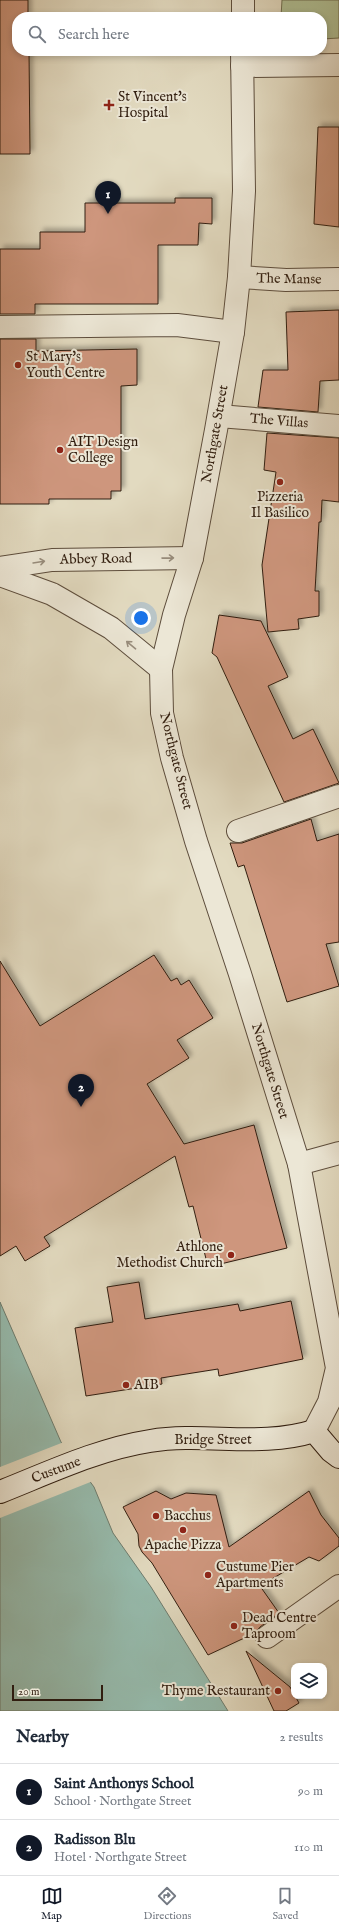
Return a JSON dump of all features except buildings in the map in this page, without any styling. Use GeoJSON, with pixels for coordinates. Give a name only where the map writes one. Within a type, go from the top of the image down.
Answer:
{"type":"FeatureCollection","features":[{"type":"Feature","properties":{"kind":"street"},"geometry":{"type":"LineString","coordinates":[[243,0],[243,12]]}},
{"type":"Feature","properties":{"kind":"street"},"geometry":{"type":"LineString","coordinates":[[242,58],[339,65]]}},
{"type":"Feature","properties":{"kind":"street","name":"Northgate Street"},"geometry":{"type":"LineString","coordinates":[[242,58],[244,191],[239,277],[233,332],[219,416],[192,558],[174,615],[161,670],[162,713],[172,758],[299,1164],[337,1368],[329,1402],[314,1431]]}},
{"type":"Feature","properties":{"kind":"street","name":"The Manse"},"geometry":{"type":"LineString","coordinates":[[239,277],[286,280],[339,279]]}},
{"type":"Feature","properties":{"kind":"street"},"geometry":{"type":"LineString","coordinates":[[0,327],[177,325],[233,332]]}},
{"type":"Feature","properties":{"kind":"street","name":"The Villas"},"geometry":{"type":"LineString","coordinates":[[219,416],[339,426]]}},
{"type":"Feature","properties":{"kind":"street","name":"Abbey Road"},"geometry":{"type":"LineString","coordinates":[[0,568],[52,560],[192,558]]}},
{"type":"Feature","properties":{"kind":"street"},"geometry":{"type":"LineString","coordinates":[[0,575],[52,594],[105,625],[161,670]]}},
{"type":"Feature","properties":{"kind":"street"},"geometry":{"type":"LineString","coordinates":[[238,831],[339,796]]}},
{"type":"Feature","properties":{"kind":"street"},"geometry":{"type":"LineString","coordinates":[[299,1164],[339,1153]]}},
{"type":"Feature","properties":{"kind":"street"},"geometry":{"type":"LineString","coordinates":[[314,1431],[331,1451],[339,1457]]}},
{"type":"Feature","properties":{"kind":"street","name":"Bridge Street"},"geometry":{"type":"LineString","coordinates":[[112,1450],[150,1440],[194,1438],[278,1440],[294,1438],[314,1431]]}},
{"type":"Feature","properties":{"kind":"street","name":"Custume"},"geometry":{"type":"LineString","coordinates":[[0,1492],[112,1450]]}},
{"type":"Feature","properties":{"kind":"street"},"geometry":{"type":"LineString","coordinates":[[267,1637],[337,1595]]}},
{"type":"Feature","properties":{"kind":"shaded area"},"geometry":{"type":"Polygon","coordinates":[[[282,0],[339,0],[339,38],[327,39],[327,12],[281,12],[282,0]]]}},
{"type":"Feature","properties":{"kind":"shaded area"},"geometry":{"type":"Polygon","coordinates":[[[0,1302],[61,1442],[94,1487],[113,1533],[151,1587],[228,1711],[0,1711],[0,1302]]]}},
{"type":"Feature","properties":{"kind":"pier"},"geometry":{"type":"Polygon","coordinates":[[[64,1442],[93,1481],[0,1518],[0,1467],[64,1442]]]}},
{"type":"Feature","properties":{"kind":"place","name":"St Vincent's Hospital"},"geometry":{"type":"Point","coordinates":[109,105]}},
{"type":"Feature","properties":{"kind":"place","name":"Saint Anthonys School"},"geometry":{"type":"Point","coordinates":[108,214]}},
{"type":"Feature","properties":{"kind":"place","name":"St Mary's Youth Centre"},"geometry":{"type":"Point","coordinates":[18,365]}},
{"type":"Feature","properties":{"kind":"place","name":"AIT Design College"},"geometry":{"type":"Point","coordinates":[60,450]}},
{"type":"Feature","properties":{"kind":"place","name":"Pizzeria Il Basilico"},"geometry":{"type":"Point","coordinates":[280,482]}},
{"type":"Feature","properties":{"kind":"place","name":"Radisson Blu"},"geometry":{"type":"Point","coordinates":[81,1107]}},
{"type":"Feature","properties":{"kind":"place","name":"Athlone Methodist Church"},"geometry":{"type":"Point","coordinates":[231,1255]}},
{"type":"Feature","properties":{"kind":"place","name":"AIB"},"geometry":{"type":"Point","coordinates":[126,1385]}},
{"type":"Feature","properties":{"kind":"place","name":"Bacchus"},"geometry":{"type":"Point","coordinates":[156,1516]}},
{"type":"Feature","properties":{"kind":"place","name":"Apache Pizza"},"geometry":{"type":"Point","coordinates":[183,1530]}},
{"type":"Feature","properties":{"kind":"place","name":"Custume Pier Apartments"},"geometry":{"type":"Point","coordinates":[208,1575]}},
{"type":"Feature","properties":{"kind":"place","name":"Dead Centre Taproom"},"geometry":{"type":"Point","coordinates":[234,1626]}},
{"type":"Feature","properties":{"kind":"place","name":"Thyme Restaurant"},"geometry":{"type":"Point","coordinates":[278,1691]}}]}
